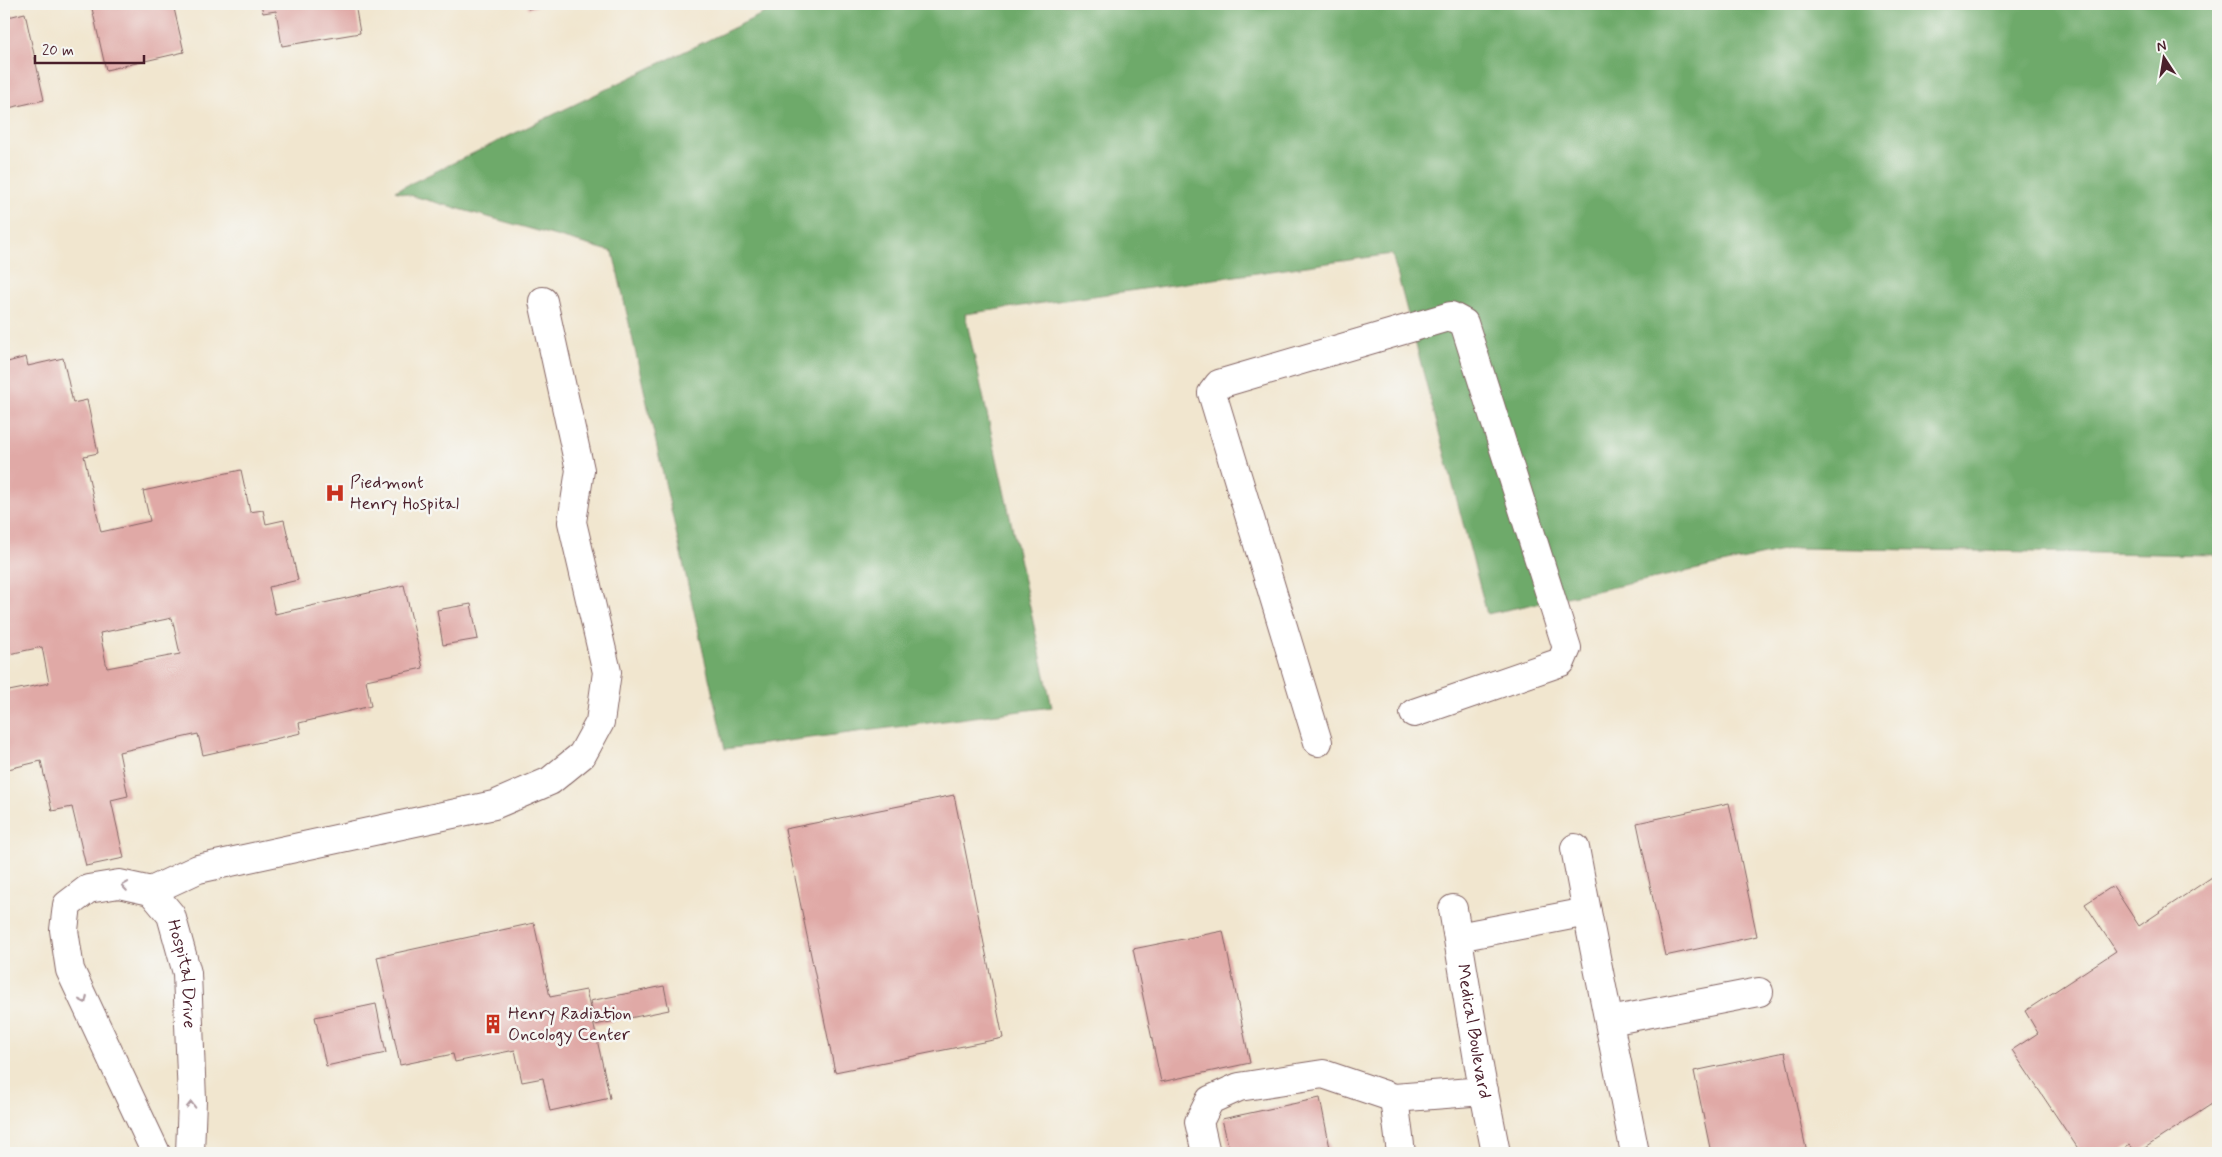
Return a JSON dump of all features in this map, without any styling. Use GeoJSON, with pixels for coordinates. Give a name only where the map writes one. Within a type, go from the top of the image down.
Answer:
{"type":"FeatureCollection","features":[{"type":"Feature","properties":{"kind":"street"},"geometry":{"type":"LineString","coordinates":[[156,1153],[70,970],[64,930],[67,905],[88,889],[119,884],[151,891],[198,869],[494,805],[550,781],[582,755],[600,722],[607,672],[572,522],[580,470],[543,301]]}},
{"type":"Feature","properties":{"kind":"street"},"geometry":{"type":"LineString","coordinates":[[1318,742],[1212,394],[1218,384],[1451,316],[1464,323],[1567,648],[1561,662],[1414,713]]}},
{"type":"Feature","properties":{"kind":"street"},"geometry":{"type":"LineString","coordinates":[[1575,848],[1635,1153]]}},
{"type":"Feature","properties":{"kind":"street","name":"Hospital Drive"},"geometry":{"type":"LineString","coordinates":[[151,891],[171,915],[187,973],[192,1100],[190,1153]]}},
{"type":"Feature","properties":{"kind":"street","name":"Medical Boulevard"},"geometry":{"type":"LineString","coordinates":[[1454,909],[1496,1153]]}},
{"type":"Feature","properties":{"kind":"street"},"geometry":{"type":"LineString","coordinates":[[1458,937],[1587,912]]}},
{"type":"Feature","properties":{"kind":"street"},"geometry":{"type":"LineString","coordinates":[[1610,1021],[1759,992]]}},
{"type":"Feature","properties":{"kind":"street"},"geometry":{"type":"LineString","coordinates":[[1206,1153],[1199,1122],[1210,1100],[1239,1087],[1324,1074],[1394,1098],[1484,1091]]}},
{"type":"Feature","properties":{"kind":"street"},"geometry":{"type":"LineString","coordinates":[[1394,1098],[1401,1153]]}},
{"type":"Feature","properties":{"kind":"green space"},"geometry":{"type":"Polygon","coordinates":[[[783,4],[2218,4],[2218,555],[1797,548],[1487,614],[1392,254],[965,314],[1052,707],[725,749],[613,252],[395,191],[783,4]]]}},
{"type":"Feature","properties":{"kind":"building"},"geometry":{"type":"Polygon","coordinates":[[[91,4],[173,4],[184,52],[106,70],[91,4]]]}},
{"type":"Feature","properties":{"kind":"building"},"geometry":{"type":"Polygon","coordinates":[[[261,4],[355,4],[360,33],[282,46],[276,11],[263,13],[261,4]]]}},
{"type":"Feature","properties":{"kind":"building"},"geometry":{"type":"Polygon","coordinates":[[[527,4],[544,4],[528,9],[527,4]]]}},
{"type":"Feature","properties":{"kind":"building"},"geometry":{"type":"Polygon","coordinates":[[[25,13],[44,100],[4,109],[4,18],[25,13]]]}},
{"type":"Feature","properties":{"kind":"building"},"geometry":{"type":"Polygon","coordinates":[[[26,357],[28,366],[63,358],[73,403],[87,400],[98,453],[84,456],[101,532],[150,521],[143,491],[241,470],[250,512],[263,510],[266,524],[284,520],[298,580],[269,587],[275,614],[404,585],[423,668],[366,680],[371,706],[299,723],[301,733],[203,755],[198,734],[119,752],[128,796],[111,800],[124,858],[86,866],[72,807],[52,811],[41,761],[4,770],[4,692],[49,683],[42,647],[4,655],[4,363],[26,357]],[[172,618],[100,633],[107,668],[180,654],[172,618]]]}},
{"type":"Feature","properties":{"kind":"building"},"geometry":{"type":"Polygon","coordinates":[[[471,604],[478,639],[443,645],[437,610],[471,604]]]}},
{"type":"Feature","properties":{"kind":"building"},"geometry":{"type":"Polygon","coordinates":[[[954,795],[1003,1038],[835,1072],[785,829],[954,795]]]}},
{"type":"Feature","properties":{"kind":"building"},"geometry":{"type":"Polygon","coordinates":[[[1729,803],[1757,936],[1665,956],[1637,823],[1729,803]]]}},
{"type":"Feature","properties":{"kind":"building"},"geometry":{"type":"Polygon","coordinates":[[[2218,873],[2218,1100],[2137,1153],[2130,1145],[2118,1153],[2081,1153],[2012,1050],[2038,1033],[2025,1011],[2116,951],[2085,904],[2113,886],[2139,926],[2218,873]]]}},
{"type":"Feature","properties":{"kind":"building","name":"Henry Radiation Oncology Center"},"geometry":{"type":"Polygon","coordinates":[[[534,923],[550,997],[586,990],[610,1098],[550,1111],[543,1078],[522,1082],[515,1050],[455,1062],[453,1054],[400,1065],[377,957],[534,923]]]}},
{"type":"Feature","properties":{"kind":"building"},"geometry":{"type":"Polygon","coordinates":[[[1223,931],[1250,1063],[1161,1082],[1133,949],[1223,931]]]}},
{"type":"Feature","properties":{"kind":"building"},"geometry":{"type":"Polygon","coordinates":[[[664,986],[669,1010],[595,1025],[590,1001],[664,986]]]}},
{"type":"Feature","properties":{"kind":"building"},"geometry":{"type":"Polygon","coordinates":[[[376,1004],[386,1053],[326,1066],[315,1017],[376,1004]]]}},
{"type":"Feature","properties":{"kind":"building"},"geometry":{"type":"Polygon","coordinates":[[[1785,1052],[1807,1153],[1711,1153],[1694,1071],[1785,1052]]]}},
{"type":"Feature","properties":{"kind":"building"},"geometry":{"type":"Polygon","coordinates":[[[1320,1098],[1331,1153],[1230,1153],[1222,1119],[1320,1098]]]}},
{"type":"Feature","properties":{"kind":"place","name":"Piedmont Henry Hospital"},"geometry":{"type":"Point","coordinates":[335,493]}},
{"type":"Feature","properties":{"kind":"place","name":"Henry Radiation Oncology Center"},"geometry":{"type":"Point","coordinates":[493,1024]}}]}
